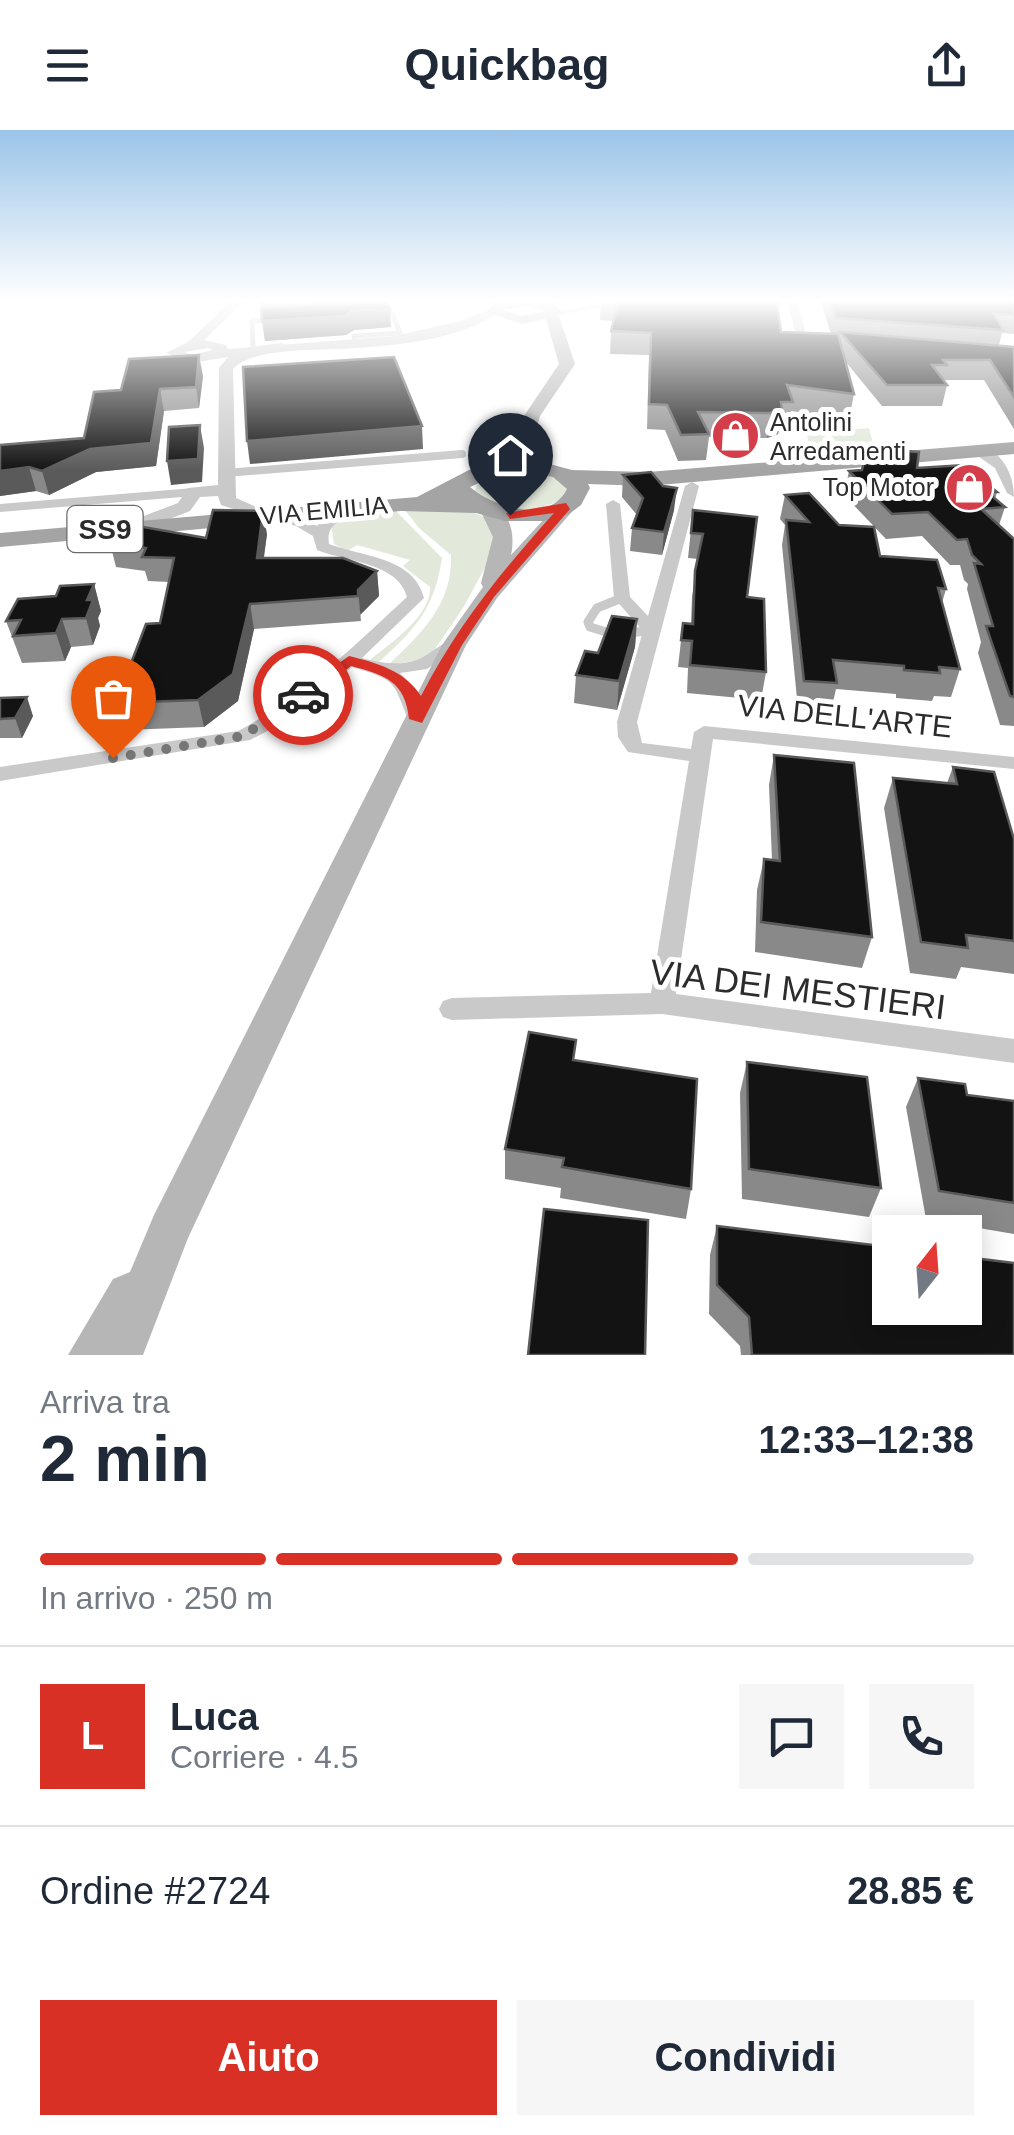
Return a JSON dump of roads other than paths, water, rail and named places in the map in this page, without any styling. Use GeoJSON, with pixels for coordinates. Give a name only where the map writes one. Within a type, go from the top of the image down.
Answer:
{"type":"FeatureCollection","features":[{"type":"Feature","properties":{"kind":"main road"},"geometry":{"type":"LineString","coordinates":[[503,467],[515,460],[525,443],[532,416],[567,364],[565,356]]}},
{"type":"Feature","properties":{"kind":"main road"},"geometry":{"type":"LineString","coordinates":[[119,1355],[169,1230],[454,645],[564,487],[525,443]]}},
{"type":"Feature","properties":{"kind":"main road","name":"VIA EMILIA"},"geometry":{"type":"LineString","coordinates":[[477,500],[480,473],[503,467],[564,487],[985,454],[1014,448]]}},
{"type":"Feature","properties":{"kind":"main road","name":"VIA EMILIA"},"geometry":{"type":"LineString","coordinates":[[0,540],[477,500],[531,515],[564,487]]}},
{"type":"Feature","properties":{"kind":"main road"},"geometry":{"type":"LineString","coordinates":[[477,500],[501,522],[506,538],[489,594]]}},
{"type":"Feature","properties":{"kind":"main road"},"geometry":{"type":"LineString","coordinates":[[92,1355],[169,1230]]}},
{"type":"Feature","properties":{"kind":"street"},"geometry":{"type":"LineString","coordinates":[[219,356],[228,501],[301,523],[320,534]]}},
{"type":"Feature","properties":{"kind":"street"},"geometry":{"type":"LineString","coordinates":[[985,454],[1014,458]]}},
{"type":"Feature","properties":{"kind":"street"},"geometry":{"type":"LineString","coordinates":[[985,454],[1014,492]]}},
{"type":"Feature","properties":{"kind":"street"},"geometry":{"type":"LineString","coordinates":[[135,526],[184,506],[194,492],[227,482]]}},
{"type":"Feature","properties":{"kind":"street"},"geometry":{"type":"LineString","coordinates":[[662,1003],[700,756],[635,748],[628,737],[627,722],[692,486]]}},
{"type":"Feature","properties":{"kind":"street"},"geometry":{"type":"LineString","coordinates":[[613,504],[622,598],[652,630]]}},
{"type":"Feature","properties":{"kind":"street"},"geometry":{"type":"LineString","coordinates":[[0,774],[243,736],[264,725],[349,660],[416,598],[416,588],[398,572],[322,547],[320,534],[334,516],[362,508]]}},
{"type":"Feature","properties":{"kind":"street"},"geometry":{"type":"LineString","coordinates":[[380,669],[421,665],[454,645]]}},
{"type":"Feature","properties":{"kind":"street"},"geometry":{"type":"LineString","coordinates":[[349,660],[380,669],[406,685],[414,698],[417,719]]}},
{"type":"Feature","properties":{"kind":"street","name":"VIA DELL'ARTE"},"geometry":{"type":"LineString","coordinates":[[700,756],[704,732],[1014,764]]}},
{"type":"Feature","properties":{"kind":"street","name":"VIA DEI MESTIERI"},"geometry":{"type":"LineString","coordinates":[[452,1009],[662,1003],[1014,1051]]}},
{"type":"Feature","properties":{"kind":"lane"},"geometry":{"type":"LineString","coordinates":[[227,482],[462,454]]}},
{"type":"Feature","properties":{"kind":"lane"},"geometry":{"type":"LineString","coordinates":[[0,508],[194,492]]}},
{"type":"Feature","properties":{"kind":"lane"},"geometry":{"type":"LineString","coordinates":[[622,598],[603,603],[592,612],[590,628],[616,635],[652,630]]}},
{"type":"Feature","properties":{"kind":"place","name":"Antolini Arredamenti"},"geometry":{"type":"Point","coordinates":[735,436]}},
{"type":"Feature","properties":{"kind":"place","name":"Top Motor"},"geometry":{"type":"Point","coordinates":[969,487]}}]}
